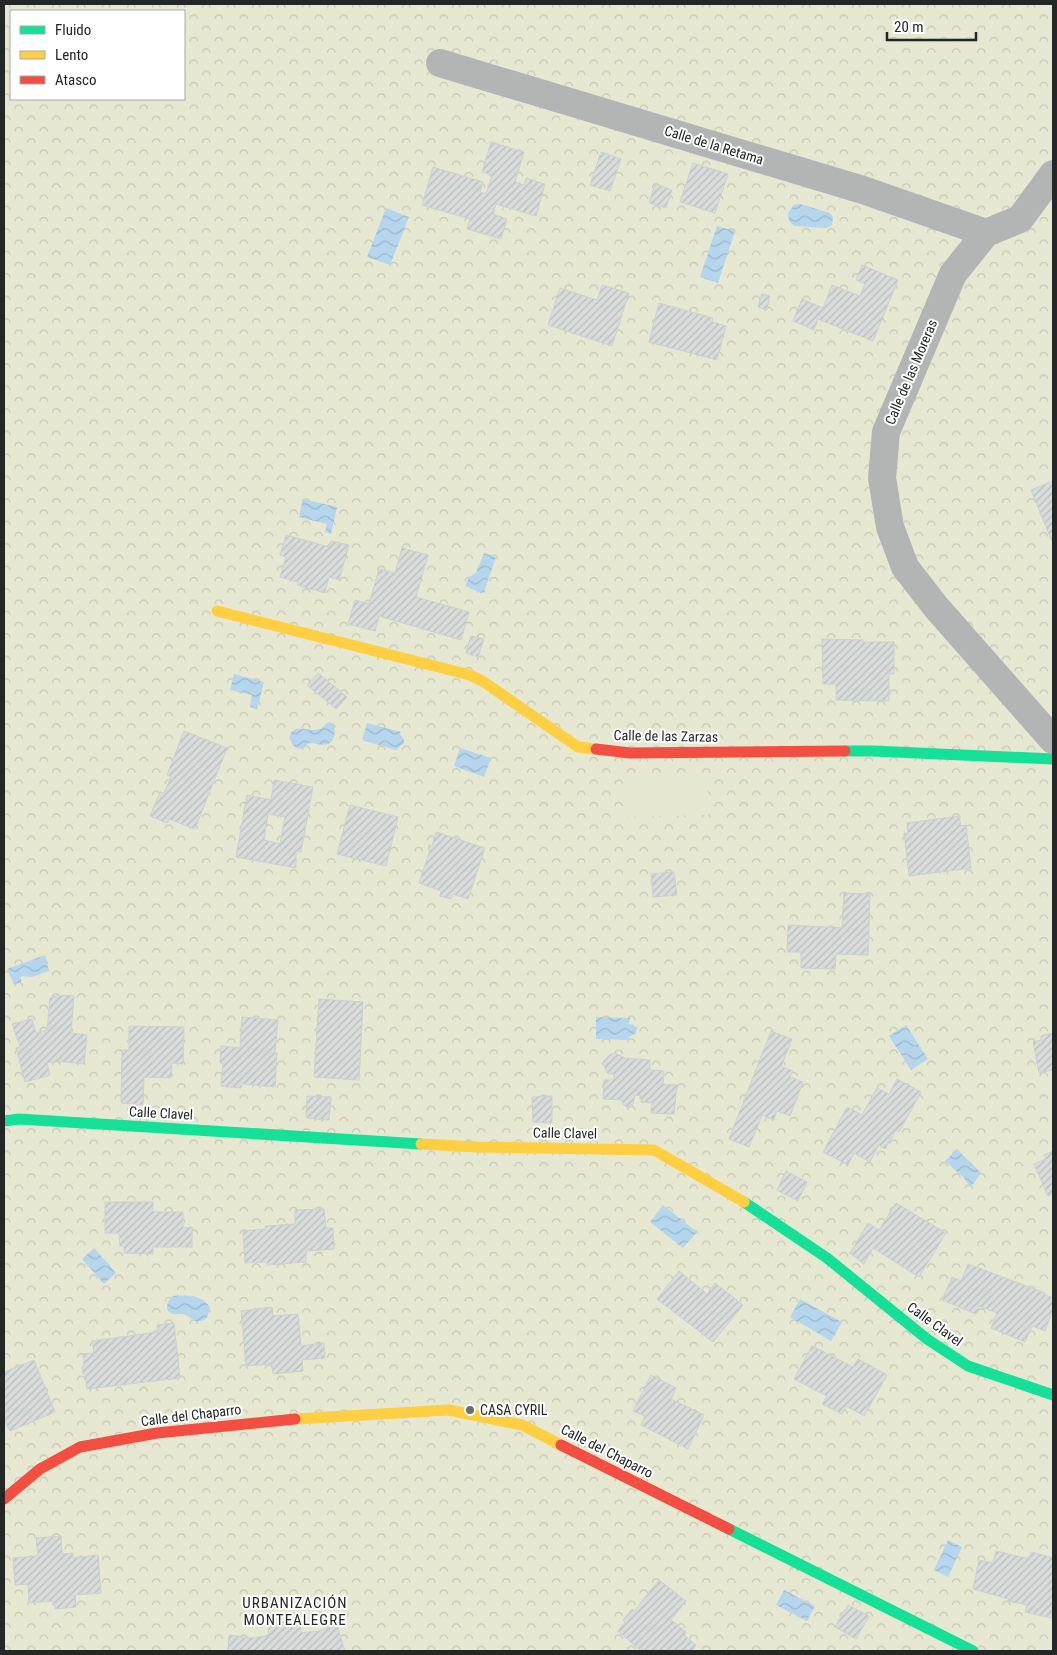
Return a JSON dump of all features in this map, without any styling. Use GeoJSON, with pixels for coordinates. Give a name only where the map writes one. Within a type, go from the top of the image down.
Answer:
{"type":"FeatureCollection","features":[{"type":"Feature","properties":{"kind":"street","name":"Calle de la Retama"},"geometry":{"type":"LineString","coordinates":[[440,63],[863,190],[986,233]]}},
{"type":"Feature","properties":{"kind":"street","name":"Calle de las Moreras"},"geometry":{"type":"LineString","coordinates":[[1053,174],[1020,219],[986,233],[953,274],[886,432],[882,478],[890,527],[905,567],[936,607],[1053,740]]}},
{"type":"Feature","properties":{"kind":"street","name":"Calle de las Zarzas"},"geometry":{"type":"LineString","coordinates":[[218,611],[470,674],[578,747],[630,753],[873,751],[1053,759]]}},
{"type":"Feature","properties":{"kind":"street","name":"Calle Clavel"},"geometry":{"type":"LineString","coordinates":[[4,1121],[19,1119],[477,1147],[654,1150],[745,1203],[826,1258],[927,1339],[968,1366],[1053,1395]]}},
{"type":"Feature","properties":{"kind":"street","name":"Calle del Chaparro"},"geometry":{"type":"LineString","coordinates":[[4,1499],[40,1469],[80,1447],[157,1432],[303,1418],[449,1410],[522,1425],[973,1651]]}},
{"type":"Feature","properties":{"kind":"green space"},"geometry":{"type":"Polygon","coordinates":[[[4,4],[1053,4],[1053,1651],[4,1651],[4,4]]]}},
{"type":"Feature","properties":{"kind":"green space"},"geometry":{"type":"Polygon","coordinates":[[[707,775],[708,815],[626,817],[625,777],[707,775]]]}},
{"type":"Feature","properties":{"kind":"water"},"geometry":{"type":"Polygon","coordinates":[[[800,204],[830,213],[833,217],[832,225],[827,228],[794,226],[789,221],[788,213],[794,205],[800,204]]]}},
{"type":"Feature","properties":{"kind":"water"},"geometry":{"type":"Polygon","coordinates":[[[386,208],[409,217],[390,265],[367,257],[386,208]]]}},
{"type":"Feature","properties":{"kind":"water"},"geometry":{"type":"Polygon","coordinates":[[[717,226],[735,231],[718,283],[700,277],[717,226]]]}},
{"type":"Feature","properties":{"kind":"water"},"geometry":{"type":"Polygon","coordinates":[[[303,499],[337,507],[331,534],[325,532],[327,524],[299,517],[303,499]]]}},
{"type":"Feature","properties":{"kind":"water"},"geometry":{"type":"Polygon","coordinates":[[[484,553],[496,557],[484,592],[481,593],[465,586],[469,577],[476,573],[484,553]]]}},
{"type":"Feature","properties":{"kind":"water"},"geometry":{"type":"Polygon","coordinates":[[[234,674],[264,682],[257,709],[250,707],[252,695],[230,690],[234,674]]]}},
{"type":"Feature","properties":{"kind":"water"},"geometry":{"type":"Polygon","coordinates":[[[329,722],[333,724],[335,732],[332,741],[326,745],[309,743],[301,749],[292,744],[290,735],[296,729],[315,730],[329,722]]]}},
{"type":"Feature","properties":{"kind":"water"},"geometry":{"type":"Polygon","coordinates":[[[367,723],[401,732],[404,743],[396,750],[362,740],[367,723]]]}},
{"type":"Feature","properties":{"kind":"water"},"geometry":{"type":"Polygon","coordinates":[[[460,748],[491,758],[484,777],[454,766],[460,748]]]}},
{"type":"Feature","properties":{"kind":"water"},"geometry":{"type":"Polygon","coordinates":[[[45,955],[49,971],[32,977],[21,976],[21,982],[14,984],[7,969],[45,955]]]}},
{"type":"Feature","properties":{"kind":"water"},"geometry":{"type":"Polygon","coordinates":[[[596,1017],[630,1018],[629,1024],[637,1028],[636,1033],[629,1037],[629,1040],[596,1039],[596,1017]]]}},
{"type":"Feature","properties":{"kind":"water"},"geometry":{"type":"Polygon","coordinates":[[[906,1025],[928,1059],[911,1070],[889,1036],[906,1025]]]}},
{"type":"Feature","properties":{"kind":"water"},"geometry":{"type":"Polygon","coordinates":[[[957,1149],[981,1173],[971,1187],[945,1161],[957,1149]]]}},
{"type":"Feature","properties":{"kind":"water"},"geometry":{"type":"Polygon","coordinates":[[[663,1205],[697,1232],[683,1248],[650,1222],[663,1205]]]}},
{"type":"Feature","properties":{"kind":"water"},"geometry":{"type":"Polygon","coordinates":[[[94,1248],[116,1273],[104,1284],[82,1259],[94,1248]]]}},
{"type":"Feature","properties":{"kind":"water"},"geometry":{"type":"Polygon","coordinates":[[[173,1296],[189,1296],[204,1300],[210,1308],[207,1318],[198,1321],[184,1314],[171,1313],[168,1311],[167,1306],[173,1296]]]}},
{"type":"Feature","properties":{"kind":"water"},"geometry":{"type":"Polygon","coordinates":[[[800,1299],[842,1322],[831,1341],[790,1317],[800,1299]]]}},
{"type":"Feature","properties":{"kind":"water"},"geometry":{"type":"Polygon","coordinates":[[[948,1540],[962,1547],[948,1577],[934,1570],[948,1540]]]}},
{"type":"Feature","properties":{"kind":"water"},"geometry":{"type":"Polygon","coordinates":[[[784,1590],[815,1606],[807,1621],[776,1605],[784,1590]]]}},
{"type":"Feature","properties":{"kind":"building"},"geometry":{"type":"Polygon","coordinates":[[[491,142],[524,152],[515,182],[524,185],[526,178],[545,184],[536,216],[496,204],[493,214],[507,219],[501,239],[467,229],[470,219],[422,205],[433,167],[483,182],[480,192],[486,194],[492,175],[482,172],[491,142]]]}},
{"type":"Feature","properties":{"kind":"building"},"geometry":{"type":"Polygon","coordinates":[[[601,152],[621,159],[610,191],[590,185],[601,152]]]}},
{"type":"Feature","properties":{"kind":"building"},"geometry":{"type":"Polygon","coordinates":[[[693,163],[728,174],[715,213],[680,202],[693,163]]]}},
{"type":"Feature","properties":{"kind":"building"},"geometry":{"type":"Polygon","coordinates":[[[655,184],[672,190],[666,208],[649,203],[655,184]]]}},
{"type":"Feature","properties":{"kind":"building"},"geometry":{"type":"Polygon","coordinates":[[[862,265],[898,280],[873,341],[818,319],[814,330],[793,321],[802,299],[823,308],[832,285],[860,296],[865,284],[856,280],[862,265]]]}},
{"type":"Feature","properties":{"kind":"building"},"geometry":{"type":"Polygon","coordinates":[[[602,285],[629,293],[612,346],[548,325],[560,288],[597,300],[602,285]]]}},
{"type":"Feature","properties":{"kind":"building"},"geometry":{"type":"Polygon","coordinates":[[[762,294],[770,296],[767,310],[758,307],[762,294]]]}},
{"type":"Feature","properties":{"kind":"building"},"geometry":{"type":"Polygon","coordinates":[[[659,303],[713,318],[712,322],[726,326],[717,360],[649,342],[659,303]]]}},
{"type":"Feature","properties":{"kind":"building"},"geometry":{"type":"Polygon","coordinates":[[[1053,481],[1053,544],[1031,490],[1053,481]]]}},
{"type":"Feature","properties":{"kind":"building"},"geometry":{"type":"Polygon","coordinates":[[[286,535],[329,547],[331,541],[349,545],[339,580],[329,577],[325,593],[297,585],[298,582],[280,577],[286,557],[280,555],[286,535]]]}},
{"type":"Feature","properties":{"kind":"building"},"geometry":{"type":"Polygon","coordinates":[[[402,548],[428,555],[416,597],[469,612],[461,640],[379,616],[375,631],[348,624],[355,600],[369,604],[379,569],[395,573],[402,548]]]}},
{"type":"Feature","properties":{"kind":"building"},"geometry":{"type":"Polygon","coordinates":[[[471,636],[484,639],[478,657],[466,653],[471,636]]]}},
{"type":"Feature","properties":{"kind":"building"},"geometry":{"type":"Polygon","coordinates":[[[822,639],[894,642],[894,674],[889,674],[889,701],[836,700],[836,684],[823,684],[822,639]]]}},
{"type":"Feature","properties":{"kind":"building"},"geometry":{"type":"Polygon","coordinates":[[[318,673],[347,697],[336,709],[307,685],[318,673]]]}},
{"type":"Feature","properties":{"kind":"building"},"geometry":{"type":"Polygon","coordinates":[[[184,731],[227,748],[195,829],[169,819],[167,823],[150,816],[160,792],[164,793],[171,777],[167,775],[184,731]]]}},
{"type":"Feature","properties":{"kind":"building"},"geometry":{"type":"Polygon","coordinates":[[[274,780],[313,787],[301,852],[296,851],[296,868],[236,857],[247,795],[271,800],[274,780]],[[268,814],[264,840],[280,844],[285,817],[268,814]]]}},
{"type":"Feature","properties":{"kind":"building"},"geometry":{"type":"Polygon","coordinates":[[[350,805],[398,817],[386,866],[337,854],[350,805]]]}},
{"type":"Feature","properties":{"kind":"building"},"geometry":{"type":"Polygon","coordinates":[[[959,816],[961,826],[966,825],[971,868],[909,876],[904,833],[908,833],[907,823],[959,816]]]}},
{"type":"Feature","properties":{"kind":"building"},"geometry":{"type":"Polygon","coordinates":[[[436,832],[485,848],[468,899],[453,894],[451,899],[440,896],[441,891],[419,883],[430,850],[428,850],[429,845],[432,846],[436,832]]]}},
{"type":"Feature","properties":{"kind":"building"},"geometry":{"type":"Polygon","coordinates":[[[674,872],[677,895],[653,897],[651,874],[674,872]]]}},
{"type":"Feature","properties":{"kind":"building"},"geometry":{"type":"Polygon","coordinates":[[[844,893],[870,894],[868,955],[836,954],[835,969],[801,968],[801,952],[787,952],[788,925],[842,928],[844,893]]]}},
{"type":"Feature","properties":{"kind":"building"},"geometry":{"type":"Polygon","coordinates":[[[59,995],[74,996],[71,1033],[87,1035],[84,1064],[56,1061],[47,1063],[50,1075],[25,1082],[16,1048],[20,1047],[12,1024],[32,1019],[36,1033],[47,1030],[50,998],[59,995]]]}},
{"type":"Feature","properties":{"kind":"building"},"geometry":{"type":"Polygon","coordinates":[[[319,999],[363,1002],[359,1080],[314,1077],[319,999]]]}},
{"type":"Feature","properties":{"kind":"building"},"geometry":{"type":"Polygon","coordinates":[[[242,1017],[278,1020],[275,1053],[277,1053],[275,1087],[242,1084],[241,1088],[221,1086],[223,1063],[220,1063],[221,1046],[240,1048],[242,1017]]]}},
{"type":"Feature","properties":{"kind":"building"},"geometry":{"type":"Polygon","coordinates":[[[129,1026],[184,1027],[183,1064],[172,1063],[171,1078],[144,1077],[143,1105],[121,1103],[122,1050],[129,1050],[129,1026]]]}},
{"type":"Feature","properties":{"kind":"building"},"geometry":{"type":"Polygon","coordinates":[[[771,1031],[792,1039],[781,1067],[793,1071],[790,1077],[803,1082],[790,1116],[777,1111],[774,1120],[762,1115],[749,1147],[729,1139],[771,1031]]]}},
{"type":"Feature","properties":{"kind":"building"},"geometry":{"type":"Polygon","coordinates":[[[1053,1033],[1053,1074],[1052,1070],[1039,1073],[1033,1042],[1041,1040],[1041,1036],[1053,1033]]]}},
{"type":"Feature","properties":{"kind":"building"},"geometry":{"type":"Polygon","coordinates":[[[615,1053],[625,1058],[650,1060],[650,1070],[664,1071],[663,1084],[677,1085],[674,1114],[651,1113],[652,1103],[641,1102],[641,1096],[635,1095],[633,1104],[627,1107],[623,1105],[622,1100],[603,1099],[604,1080],[614,1080],[614,1074],[608,1074],[603,1062],[609,1055],[615,1053]]]}},
{"type":"Feature","properties":{"kind":"building"},"geometry":{"type":"Polygon","coordinates":[[[897,1079],[921,1092],[899,1132],[896,1130],[885,1149],[879,1145],[870,1162],[854,1153],[848,1165],[823,1152],[847,1107],[862,1115],[877,1088],[889,1094],[897,1079]]]}},
{"type":"Feature","properties":{"kind":"building"},"geometry":{"type":"Polygon","coordinates":[[[307,1096],[331,1097],[329,1120],[306,1118],[307,1096]]]}},
{"type":"Feature","properties":{"kind":"building"},"geometry":{"type":"Polygon","coordinates":[[[552,1096],[552,1123],[533,1122],[532,1097],[552,1096]]]}},
{"type":"Feature","properties":{"kind":"building"},"geometry":{"type":"Polygon","coordinates":[[[1053,1151],[1053,1194],[1048,1196],[1034,1164],[1046,1159],[1044,1155],[1053,1151]]]}},
{"type":"Feature","properties":{"kind":"building"},"geometry":{"type":"Polygon","coordinates":[[[786,1171],[807,1182],[798,1201],[777,1190],[786,1171]]]}},
{"type":"Feature","properties":{"kind":"building"},"geometry":{"type":"Polygon","coordinates":[[[105,1202],[153,1202],[153,1212],[183,1212],[183,1228],[192,1227],[192,1247],[153,1247],[153,1254],[124,1253],[124,1246],[120,1246],[119,1233],[105,1233],[105,1202]]]}},
{"type":"Feature","properties":{"kind":"building"},"geometry":{"type":"Polygon","coordinates":[[[896,1203],[946,1233],[919,1277],[873,1248],[864,1264],[850,1253],[868,1223],[879,1230],[896,1203]]]}},
{"type":"Feature","properties":{"kind":"building"},"geometry":{"type":"Polygon","coordinates":[[[324,1209],[326,1228],[333,1228],[334,1249],[306,1251],[306,1262],[267,1265],[267,1262],[245,1263],[243,1231],[265,1229],[265,1226],[295,1224],[295,1210],[324,1209]]]}},
{"type":"Feature","properties":{"kind":"building"},"geometry":{"type":"Polygon","coordinates":[[[968,1264],[1045,1293],[1045,1295],[1053,1298],[1053,1310],[1045,1331],[1032,1326],[1025,1342],[991,1328],[997,1313],[979,1306],[976,1314],[942,1300],[952,1277],[961,1281],[968,1264]]]}},
{"type":"Feature","properties":{"kind":"building"},"geometry":{"type":"Polygon","coordinates":[[[679,1271],[707,1294],[715,1283],[743,1305],[713,1342],[657,1299],[679,1271]]]}},
{"type":"Feature","properties":{"kind":"building"},"geometry":{"type":"Polygon","coordinates":[[[272,1307],[273,1316],[298,1314],[301,1346],[324,1343],[325,1358],[302,1360],[303,1371],[273,1374],[272,1364],[246,1366],[241,1311],[272,1307]]]}},
{"type":"Feature","properties":{"kind":"building"},"geometry":{"type":"Polygon","coordinates":[[[174,1323],[180,1378],[87,1389],[82,1367],[84,1366],[83,1354],[94,1353],[92,1341],[158,1332],[157,1325],[174,1323]]]}},
{"type":"Feature","properties":{"kind":"building"},"geometry":{"type":"Polygon","coordinates":[[[812,1346],[853,1367],[858,1359],[887,1375],[864,1416],[846,1406],[842,1414],[822,1404],[827,1396],[794,1379],[812,1346]]]}},
{"type":"Feature","properties":{"kind":"building"},"geometry":{"type":"Polygon","coordinates":[[[34,1360],[55,1412],[10,1431],[4,1419],[4,1372],[34,1360]]]}},
{"type":"Feature","properties":{"kind":"building"},"geometry":{"type":"Polygon","coordinates":[[[651,1375],[676,1388],[671,1399],[704,1415],[688,1449],[641,1425],[645,1416],[633,1411],[651,1375]]]}},
{"type":"Feature","properties":{"kind":"building"},"geometry":{"type":"Polygon","coordinates":[[[61,1536],[62,1554],[73,1553],[73,1558],[98,1555],[101,1593],[75,1595],[76,1607],[55,1609],[54,1601],[29,1603],[28,1584],[15,1585],[13,1558],[38,1556],[36,1538],[61,1536]]]}},
{"type":"Feature","properties":{"kind":"building"},"geometry":{"type":"Polygon","coordinates":[[[996,1551],[1030,1559],[1031,1552],[1053,1558],[1052,1618],[1025,1612],[1027,1605],[1008,1601],[1009,1599],[973,1589],[979,1560],[993,1563],[996,1551]]]}},
{"type":"Feature","properties":{"kind":"building"},"geometry":{"type":"Polygon","coordinates":[[[659,1580],[686,1601],[671,1620],[686,1632],[684,1635],[696,1645],[692,1651],[641,1651],[618,1631],[625,1622],[623,1620],[632,1609],[634,1611],[659,1580]]]}},
{"type":"Feature","properties":{"kind":"building"},"geometry":{"type":"Polygon","coordinates":[[[848,1605],[869,1616],[856,1639],[835,1627],[848,1605]]]}},
{"type":"Feature","properties":{"kind":"building"},"geometry":{"type":"Polygon","coordinates":[[[300,1620],[301,1633],[318,1631],[337,1625],[345,1651],[228,1651],[229,1635],[249,1638],[269,1636],[268,1623],[300,1620]]]}},
{"type":"Feature","properties":{"kind":"traffic: fast"},"geometry":{"type":"LineString","coordinates":[[845,751],[1053,759]]}},
{"type":"Feature","properties":{"kind":"traffic: fast"},"geometry":{"type":"LineString","coordinates":[[4,1121],[19,1119],[421,1144]]}},
{"type":"Feature","properties":{"kind":"traffic: fast"},"geometry":{"type":"LineString","coordinates":[[744,1202],[827,1258],[927,1339],[968,1366],[1053,1395]]}},
{"type":"Feature","properties":{"kind":"traffic: fast"},"geometry":{"type":"LineString","coordinates":[[729,1529],[973,1651]]}},
{"type":"Feature","properties":{"kind":"traffic: slow"},"geometry":{"type":"LineString","coordinates":[[217,611],[470,675],[484,682],[578,747],[596,749]]}},
{"type":"Feature","properties":{"kind":"traffic: slow"},"geometry":{"type":"LineString","coordinates":[[421,1144],[477,1147],[654,1150],[744,1202]]}},
{"type":"Feature","properties":{"kind":"traffic: slow"},"geometry":{"type":"LineString","coordinates":[[295,1419],[449,1410],[522,1425],[561,1445]]}},
{"type":"Feature","properties":{"kind":"traffic: jam"},"geometry":{"type":"LineString","coordinates":[[596,749],[630,753],[845,751]]}},
{"type":"Feature","properties":{"kind":"traffic: jam"},"geometry":{"type":"LineString","coordinates":[[4,1499],[40,1469],[80,1447],[157,1433],[295,1419]]}},
{"type":"Feature","properties":{"kind":"traffic: jam"},"geometry":{"type":"LineString","coordinates":[[561,1445],[729,1529]]}},
{"type":"Feature","properties":{"kind":"place","name":"CASA CYRIL"},"geometry":{"type":"Point","coordinates":[470,1410]}},
{"type":"Feature","properties":{"kind":"district","name":"URBANIZACIÓN MONTEALEGRE"},"geometry":{"type":"Point","coordinates":[295,1612]}}]}
